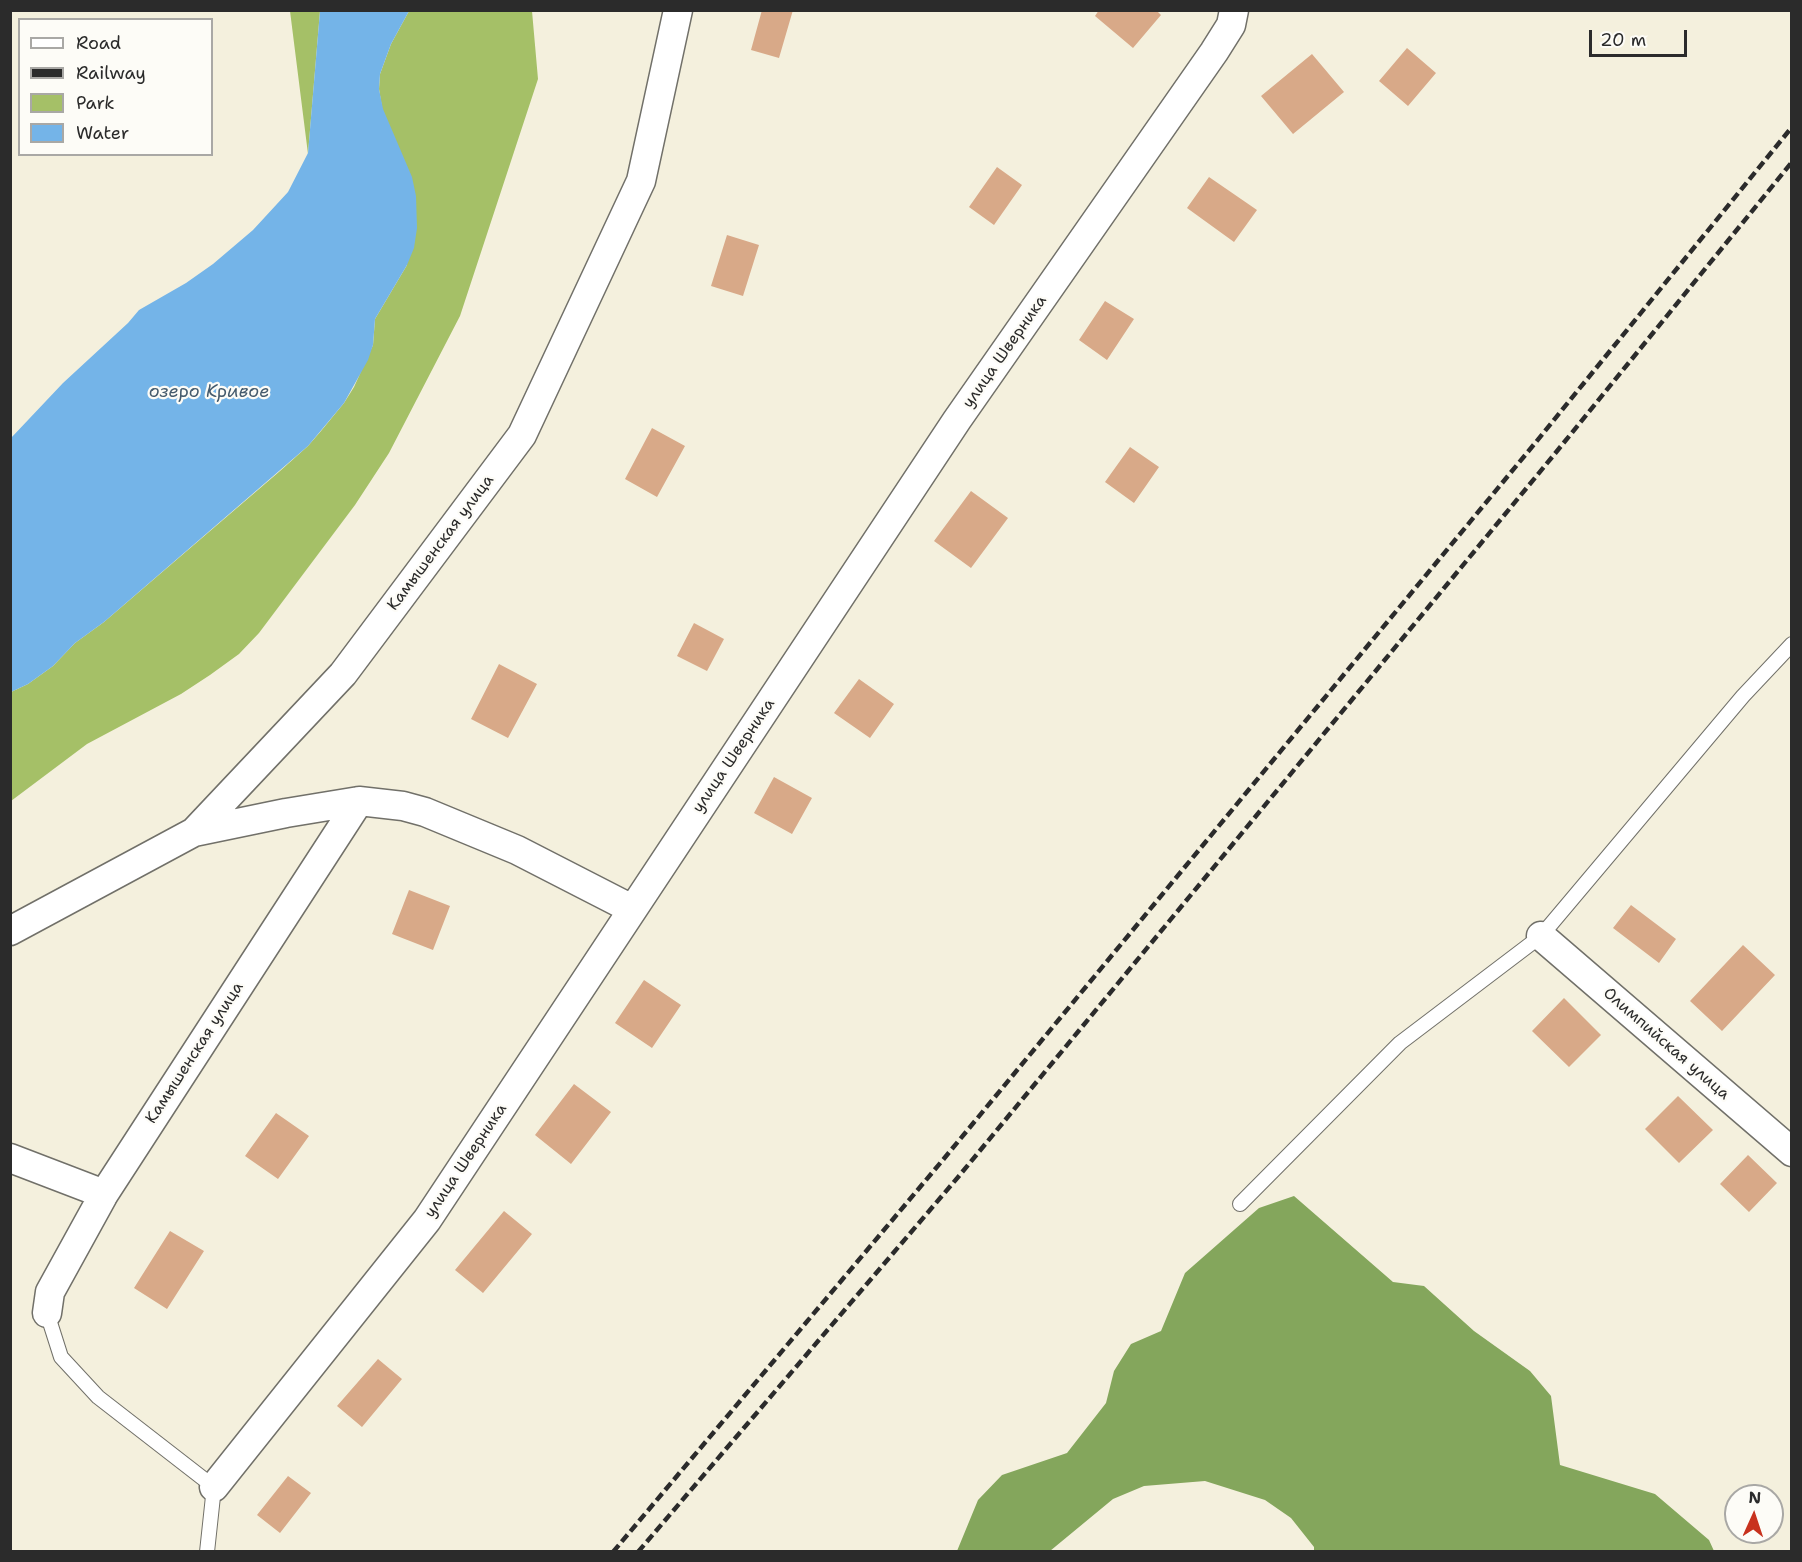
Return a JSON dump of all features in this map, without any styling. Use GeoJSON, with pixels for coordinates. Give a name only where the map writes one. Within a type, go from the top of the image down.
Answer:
{"type":"FeatureCollection","features":[{"type":"Feature","properties":{"kind":"street","name":"Камышенская улица"},"geometry":{"type":"LineString","coordinates":[[10,931],[194,832],[343,674],[522,435],[641,181],[678,10]]}},
{"type":"Feature","properties":{"kind":"street","name":"улица Шверника"},"geometry":{"type":"LineString","coordinates":[[214,1487],[427,1220],[957,420],[1214,52],[1231,25],[1234,10]]}},
{"type":"Feature","properties":{"kind":"street","name":"Камышенская улица"},"geometry":{"type":"LineString","coordinates":[[47,1313],[50,1292],[104,1194],[359,801]]}},
{"type":"Feature","properties":{"kind":"street"},"geometry":{"type":"LineString","coordinates":[[194,832],[359,801],[403,806],[425,812],[517,850],[632,909]]}},
{"type":"Feature","properties":{"kind":"street","name":"Олимпийская улица"},"geometry":{"type":"LineString","coordinates":[[1541,936],[1791,1152]]}},
{"type":"Feature","properties":{"kind":"street"},"geometry":{"type":"LineString","coordinates":[[10,1158],[104,1194]]}},
{"type":"Feature","properties":{"kind":"lane"},"geometry":{"type":"LineString","coordinates":[[1240,1204],[1400,1043],[1541,936],[1743,696],[1791,644]]}},
{"type":"Feature","properties":{"kind":"lane"},"geometry":{"type":"LineString","coordinates":[[47,1313],[61,1357],[98,1397],[214,1487],[207,1551]]}},
{"type":"Feature","properties":{"kind":"green space"},"geometry":{"type":"Polygon","coordinates":[[[290,11],[320,11],[308,154],[290,11]]]}},
{"type":"Feature","properties":{"kind":"green space"},"geometry":{"type":"Polygon","coordinates":[[[409,11],[532,11],[538,79],[460,316],[389,453],[355,505],[259,633],[239,654],[210,675],[181,694],[87,744],[11,801],[11,692],[28,684],[53,666],[75,643],[104,622],[280,471],[308,446],[344,403],[354,387],[373,345],[375,319],[407,265],[379,89],[380,74],[391,44],[409,11]]]}},
{"type":"Feature","properties":{"kind":"green space"},"geometry":{"type":"Polygon","coordinates":[[[1294,1196],[1393,1282],[1424,1286],[1474,1331],[1530,1371],[1551,1396],[1560,1465],[1655,1494],[1709,1540],[1714,1551],[1314,1551],[1314,1547],[1291,1518],[1265,1500],[1205,1481],[1144,1486],[1113,1499],[1050,1551],[957,1551],[978,1500],[1002,1475],[1067,1453],[1106,1403],[1114,1371],[1131,1344],[1161,1331],[1185,1273],[1259,1208],[1294,1196]]]}},
{"type":"Feature","properties":{"kind":"water","name":"озеро Кривое"},"geometry":{"type":"Polygon","coordinates":[[[320,11],[409,11],[391,44],[380,74],[379,89],[383,109],[412,177],[416,196],[417,228],[414,248],[407,265],[375,319],[373,345],[368,360],[344,403],[308,446],[104,622],[75,643],[53,666],[28,684],[11,692],[11,438],[63,383],[139,310],[186,283],[213,264],[253,230],[288,192],[308,153],[320,11]]]}},
{"type":"Feature","properties":{"kind":"building"},"geometry":{"type":"Polygon","coordinates":[[[762,10],[793,10],[779,58],[751,50],[762,10]]]}},
{"type":"Feature","properties":{"kind":"building"},"geometry":{"type":"Polygon","coordinates":[[[1099,10],[1156,10],[1161,15],[1133,48],[1095,16],[1099,10]]]}},
{"type":"Feature","properties":{"kind":"building"},"geometry":{"type":"Polygon","coordinates":[[[1407,48],[1436,73],[1408,106],[1379,81],[1407,48]]]}},
{"type":"Feature","properties":{"kind":"building"},"geometry":{"type":"Polygon","coordinates":[[[1312,54],[1344,92],[1293,134],[1261,96],[1312,54]]]}},
{"type":"Feature","properties":{"kind":"building"},"geometry":{"type":"Polygon","coordinates":[[[997,167],[1022,185],[994,225],[969,207],[997,167]]]}},
{"type":"Feature","properties":{"kind":"building"},"geometry":{"type":"Polygon","coordinates":[[[1209,177],[1257,210],[1234,242],[1187,208],[1209,177]]]}},
{"type":"Feature","properties":{"kind":"building"},"geometry":{"type":"Polygon","coordinates":[[[727,235],[759,245],[743,296],[711,286],[727,235]]]}},
{"type":"Feature","properties":{"kind":"building"},"geometry":{"type":"Polygon","coordinates":[[[1105,301],[1134,319],[1107,360],[1079,340],[1105,301]]]}},
{"type":"Feature","properties":{"kind":"building"},"geometry":{"type":"Polygon","coordinates":[[[652,428],[685,446],[657,497],[625,479],[652,428]]]}},
{"type":"Feature","properties":{"kind":"building"},"geometry":{"type":"Polygon","coordinates":[[[1130,447],[1159,467],[1134,503],[1105,482],[1130,447]]]}},
{"type":"Feature","properties":{"kind":"building"},"geometry":{"type":"Polygon","coordinates":[[[971,491],[1008,518],[971,568],[934,541],[971,491]]]}},
{"type":"Feature","properties":{"kind":"building"},"geometry":{"type":"Polygon","coordinates":[[[694,623],[724,639],[707,671],[677,656],[694,623]]]}},
{"type":"Feature","properties":{"kind":"building"},"geometry":{"type":"Polygon","coordinates":[[[499,664],[537,684],[508,738],[471,719],[499,664]]]}},
{"type":"Feature","properties":{"kind":"building"},"geometry":{"type":"Polygon","coordinates":[[[859,679],[894,704],[870,738],[834,713],[859,679]]]}},
{"type":"Feature","properties":{"kind":"building"},"geometry":{"type":"Polygon","coordinates":[[[774,777],[812,798],[792,834],[754,813],[774,777]]]}},
{"type":"Feature","properties":{"kind":"building"},"geometry":{"type":"Polygon","coordinates":[[[409,890],[450,906],[433,950],[392,934],[409,890]]]}},
{"type":"Feature","properties":{"kind":"building"},"geometry":{"type":"Polygon","coordinates":[[[1631,905],[1676,939],[1659,963],[1613,928],[1631,905]]]}},
{"type":"Feature","properties":{"kind":"building"},"geometry":{"type":"Polygon","coordinates":[[[1743,945],[1775,975],[1722,1031],[1690,1001],[1743,945]]]}},
{"type":"Feature","properties":{"kind":"building"},"geometry":{"type":"Polygon","coordinates":[[[644,980],[681,1005],[652,1048],[615,1023],[644,980]]]}},
{"type":"Feature","properties":{"kind":"building"},"geometry":{"type":"Polygon","coordinates":[[[1564,998],[1601,1035],[1569,1067],[1532,1031],[1564,998]]]}},
{"type":"Feature","properties":{"kind":"building"},"geometry":{"type":"Polygon","coordinates":[[[574,1084],[611,1112],[571,1164],[535,1135],[574,1084]]]}},
{"type":"Feature","properties":{"kind":"building"},"geometry":{"type":"Polygon","coordinates":[[[1678,1096],[1713,1130],[1679,1163],[1645,1129],[1678,1096]]]}},
{"type":"Feature","properties":{"kind":"building"},"geometry":{"type":"Polygon","coordinates":[[[276,1113],[309,1136],[278,1179],[245,1156],[276,1113]]]}},
{"type":"Feature","properties":{"kind":"building"},"geometry":{"type":"Polygon","coordinates":[[[1748,1155],[1777,1183],[1749,1212],[1720,1184],[1748,1155]]]}},
{"type":"Feature","properties":{"kind":"building"},"geometry":{"type":"Polygon","coordinates":[[[504,1211],[532,1234],[483,1293],[455,1270],[504,1211]]]}},
{"type":"Feature","properties":{"kind":"building"},"geometry":{"type":"Polygon","coordinates":[[[170,1231],[204,1251],[167,1309],[134,1288],[170,1231]]]}},
{"type":"Feature","properties":{"kind":"building"},"geometry":{"type":"Polygon","coordinates":[[[378,1359],[402,1379],[362,1427],[337,1406],[378,1359]]]}},
{"type":"Feature","properties":{"kind":"building"},"geometry":{"type":"Polygon","coordinates":[[[288,1476],[311,1493],[280,1533],[257,1515],[288,1476]]]}},
{"type":"Feature","properties":{"kind":"railway"},"geometry":{"type":"LineString","coordinates":[[613,1552],[942,1161],[1536,442],[1792,127]]}},
{"type":"Feature","properties":{"kind":"railway"},"geometry":{"type":"LineString","coordinates":[[638,1552],[959,1176],[1553,456],[1792,162]]}}]}
